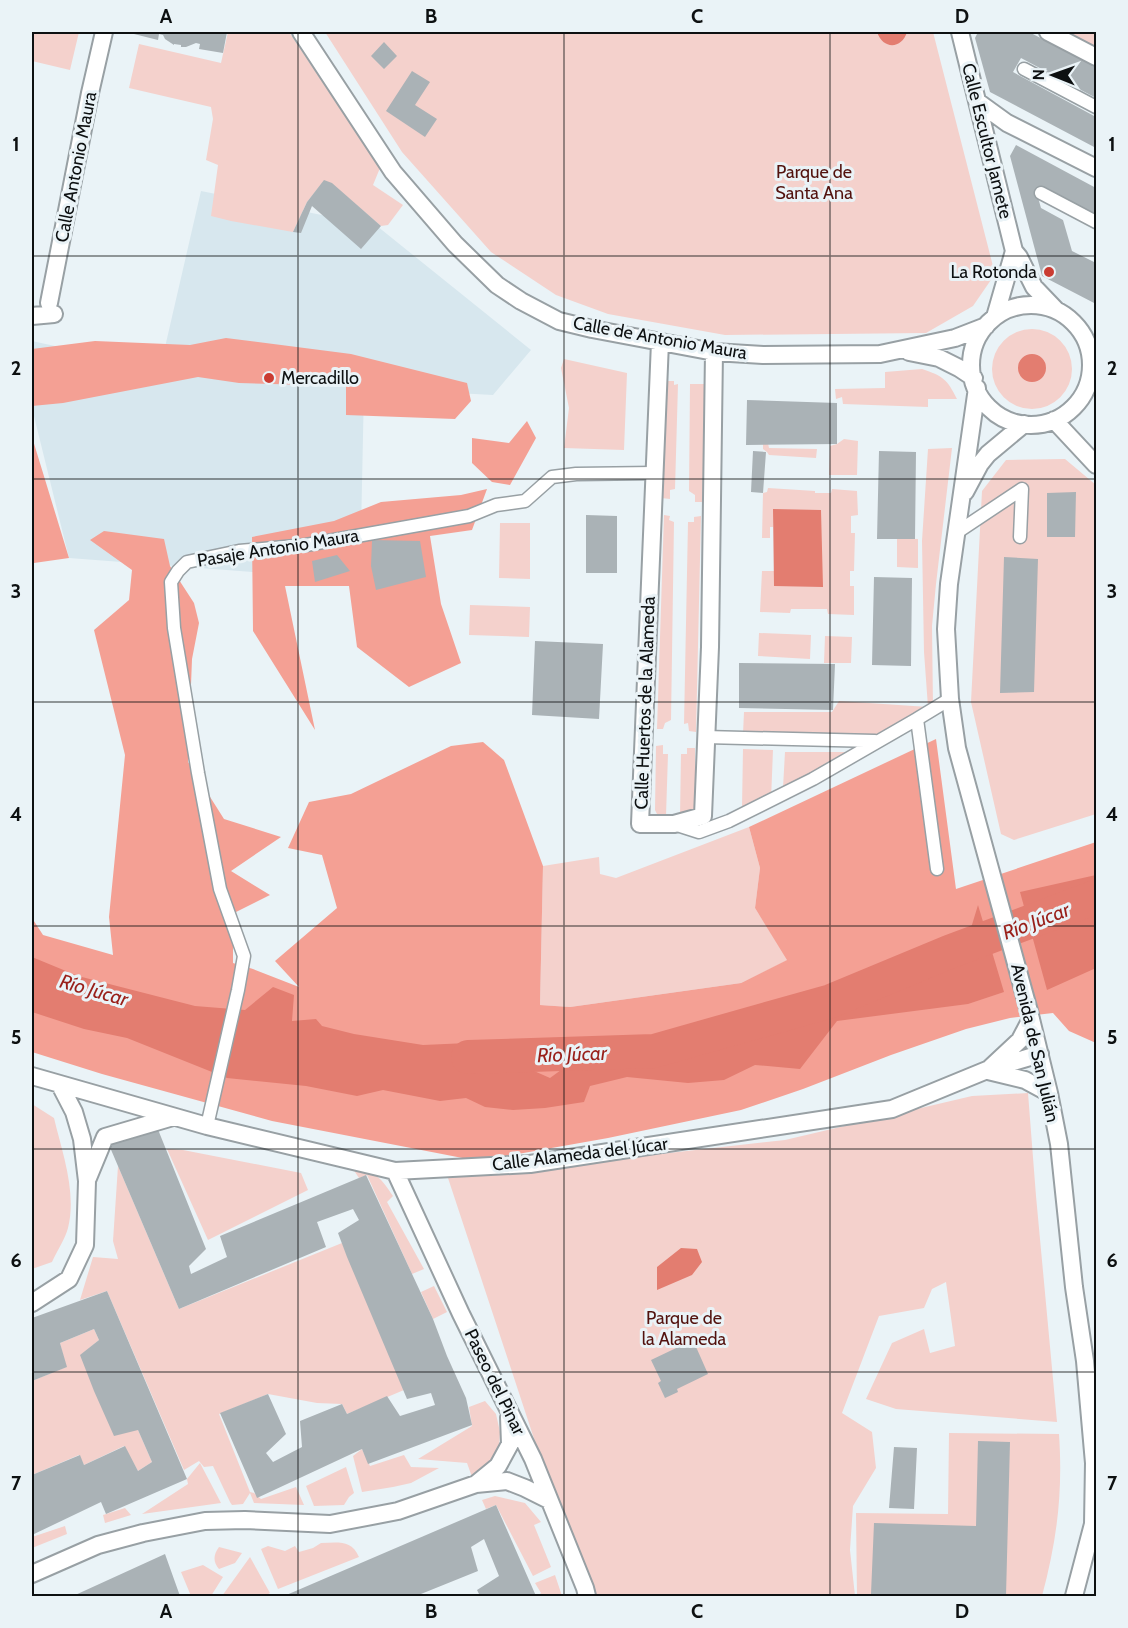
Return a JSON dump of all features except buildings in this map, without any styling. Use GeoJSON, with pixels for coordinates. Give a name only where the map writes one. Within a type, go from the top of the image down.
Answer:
{"type":"FeatureCollection","features":[{"type":"Feature","properties":{"kind":"street","name":"Calle Antonio Maura"},"geometry":{"type":"LineString","coordinates":[[32,316],[52,308],[90,93],[104,32]]}},
{"type":"Feature","properties":{"kind":"street","name":"Calle de Antonio Maura"},"geometry":{"type":"LineString","coordinates":[[301,32],[393,172],[455,244],[497,285],[559,321],[714,352],[851,356],[880,354],[955,338],[991,321]]}},
{"type":"Feature","properties":{"kind":"street","name":"Calle Escultor Jamete"},"geometry":{"type":"LineString","coordinates":[[960,32],[1014,250],[1035,287],[1057,311]]}},
{"type":"Feature","properties":{"kind":"street"},"geometry":{"type":"LineString","coordinates":[[1048,32],[1096,57]]}},
{"type":"Feature","properties":{"kind":"street"},"geometry":{"type":"LineString","coordinates":[[1024,69],[1096,107]]}},
{"type":"Feature","properties":{"kind":"street"},"geometry":{"type":"LineString","coordinates":[[978,102],[1008,123],[1096,168]]}},
{"type":"Feature","properties":{"kind":"street"},"geometry":{"type":"LineString","coordinates":[[1041,193],[1096,222]]}},
{"type":"Feature","properties":{"kind":"street","name":"Calle Escultor Jamete"},"geometry":{"type":"LineString","coordinates":[[991,321],[1014,250]]}},
{"type":"Feature","properties":{"kind":"street"},"geometry":{"type":"LineString","coordinates":[[1027,305],[1047,307],[1057,311],[1078,328],[1087,345],[1094,360],[1093,386],[1073,408],[1054,420],[1039,424],[1024,424],[1005,418],[982,399],[975,383],[972,363],[979,336],[991,321],[1007,310],[1027,305]]}},
{"type":"Feature","properties":{"kind":"street"},"geometry":{"type":"LineString","coordinates":[[1078,328],[1096,333]]}},
{"type":"Feature","properties":{"kind":"street","name":"Calle Huertos de la Alameda"},"geometry":{"type":"LineString","coordinates":[[660,342],[640,824],[674,824],[703,816],[710,647],[714,352]]}},
{"type":"Feature","properties":{"kind":"street","name":"Calle de Antonio Maura"},"geometry":{"type":"LineString","coordinates":[[902,350],[939,358],[959,368],[975,383]]}},
{"type":"Feature","properties":{"kind":"street","name":"Avenida de San Julián"},"geometry":{"type":"LineString","coordinates":[[975,383],[946,629],[950,699],[957,748],[1027,1000],[1059,1144],[1074,1287],[1085,1361],[1094,1463],[1093,1524],[1074,1596]]}},
{"type":"Feature","properties":{"kind":"street"},"geometry":{"type":"LineString","coordinates":[[1054,420],[1096,465]]}},
{"type":"Feature","properties":{"kind":"street","name":"Avenida de San Julián"},"geometry":{"type":"LineString","coordinates":[[963,495],[988,454],[1024,424]]}},
{"type":"Feature","properties":{"kind":"street","name":"Pasaje Antonio Maura"},"geometry":{"type":"LineString","coordinates":[[207,1126],[244,956],[220,889],[198,773],[174,628],[171,582],[177,570],[187,562],[239,551],[306,545],[469,516],[496,504],[525,501],[552,477],[576,474],[654,473]]}},
{"type":"Feature","properties":{"kind":"street"},"geometry":{"type":"LineString","coordinates":[[956,533],[1022,489],[1020,537]]}},
{"type":"Feature","properties":{"kind":"street"},"geometry":{"type":"LineString","coordinates":[[674,824],[699,832],[729,821],[813,779],[950,699]]}},
{"type":"Feature","properties":{"kind":"street"},"geometry":{"type":"LineString","coordinates":[[917,719],[937,869]]}},
{"type":"Feature","properties":{"kind":"street"},"geometry":{"type":"LineString","coordinates":[[705,737],[876,741]]}},
{"type":"Feature","properties":{"kind":"street","name":"Calle Alameda del Júcar"},"geometry":{"type":"LineString","coordinates":[[987,1071],[1020,1040],[1031,1019]]}},
{"type":"Feature","properties":{"kind":"street","name":"Calle Alameda del Júcar"},"geometry":{"type":"LineString","coordinates":[[32,1076],[207,1126],[395,1171],[530,1164],[892,1109],[987,1071],[1040,1054]]}},
{"type":"Feature","properties":{"kind":"street"},"geometry":{"type":"LineString","coordinates":[[987,1071],[1025,1080],[1049,1092]]}},
{"type":"Feature","properties":{"kind":"street"},"geometry":{"type":"LineString","coordinates":[[32,1303],[69,1279],[85,1245],[87,1181],[82,1139],[74,1112],[60,1085]]}},
{"type":"Feature","properties":{"kind":"street"},"geometry":{"type":"LineString","coordinates":[[87,1181],[105,1137],[174,1117]]}},
{"type":"Feature","properties":{"kind":"street","name":"Paseo del Pinar"},"geometry":{"type":"LineString","coordinates":[[395,1171],[461,1314],[533,1459],[587,1596]]}},
{"type":"Feature","properties":{"kind":"street"},"geometry":{"type":"LineString","coordinates":[[476,1484],[498,1466],[510,1444],[508,1410]]}},
{"type":"Feature","properties":{"kind":"street"},"geometry":{"type":"LineString","coordinates":[[32,1575],[98,1545],[143,1533],[205,1521],[245,1520],[330,1524],[398,1511],[476,1484],[507,1481],[549,1500]]}},
{"type":"Feature","properties":{"kind":"shaded area","name":"Mercadillo"},"geometry":{"type":"Polygon","coordinates":[[[201,191],[377,226],[531,350],[493,395],[364,388],[360,580],[69,558],[32,408],[32,341],[160,369],[201,191]]]}},
{"type":"Feature","properties":{"kind":"shaded area"},"geometry":{"type":"Polygon","coordinates":[[[226,338],[351,354],[467,383],[471,401],[455,419],[346,415],[346,386],[239,383],[198,377],[63,403],[32,406],[32,349],[95,341],[190,345],[226,338]]]}},
{"type":"Feature","properties":{"kind":"shaded area"},"geometry":{"type":"Polygon","coordinates":[[[527,421],[536,438],[510,485],[492,482],[472,463],[472,438],[509,443],[527,421]]]}},
{"type":"Feature","properties":{"kind":"shaded area"},"geometry":{"type":"Polygon","coordinates":[[[32,437],[69,558],[34,563],[32,609],[32,437]]]}},
{"type":"Feature","properties":{"kind":"shaded area"},"geometry":{"type":"Polygon","coordinates":[[[487,489],[472,530],[430,536],[441,604],[461,663],[409,687],[357,647],[349,586],[285,586],[315,730],[253,631],[252,537],[334,521],[381,502],[461,495],[487,489]]]}},
{"type":"Feature","properties":{"kind":"shaded area"},"geometry":{"type":"Polygon","coordinates":[[[104,531],[164,539],[170,566],[194,603],[199,623],[192,659],[188,762],[224,819],[281,837],[231,871],[270,895],[228,916],[233,942],[233,963],[299,987],[275,961],[337,908],[322,855],[288,848],[309,802],[351,794],[451,746],[483,742],[504,760],[543,866],[540,1005],[570,1007],[741,983],[787,960],[755,908],[760,868],[749,827],[936,739],[956,889],[1096,842],[1096,1043],[1069,1031],[1053,1013],[1010,1018],[966,1029],[741,1110],[608,1138],[478,1161],[272,1121],[102,1074],[32,1052],[32,918],[43,935],[113,955],[109,917],[125,755],[94,630],[129,600],[132,570],[90,540],[104,531]]]}},
{"type":"Feature","properties":{"kind":"green space"},"geometry":{"type":"Polygon","coordinates":[[[32,32],[79,32],[70,70],[32,61],[32,32]]]}},
{"type":"Feature","properties":{"kind":"green space"},"geometry":{"type":"Polygon","coordinates":[[[228,32],[289,32],[380,168],[373,185],[403,205],[388,225],[381,226],[332,184],[324,181],[307,202],[293,232],[211,216],[218,165],[206,160],[213,119],[211,107],[129,88],[139,44],[221,63],[228,32]]]}},
{"type":"Feature","properties":{"kind":"green space","name":"Parque de Santa Ana"},"geometry":{"type":"Polygon","coordinates":[[[325,32],[933,32],[995,274],[973,306],[926,333],[725,335],[608,314],[556,295],[491,252],[402,152],[325,32]]]}},
{"type":"Feature","properties":{"kind":"green space"},"geometry":{"type":"Polygon","coordinates":[[[1048,32],[1096,32],[1096,57],[1048,32]]]}},
{"type":"Feature","properties":{"kind":"green space"},"geometry":{"type":"Polygon","coordinates":[[[1032,329],[1047,332],[1060,341],[1069,354],[1072,369],[1069,384],[1060,397],[1047,406],[1032,409],[1017,406],[1004,397],[995,384],[992,369],[995,354],[1004,341],[1017,332],[1032,329]]]}},
{"type":"Feature","properties":{"kind":"green space"},"geometry":{"type":"Polygon","coordinates":[[[564,359],[627,373],[624,450],[564,448],[569,408],[561,368],[564,359]]]}},
{"type":"Feature","properties":{"kind":"green space"},"geometry":{"type":"Polygon","coordinates":[[[922,369],[944,379],[957,399],[928,399],[928,407],[843,404],[842,397],[836,399],[835,389],[885,388],[885,372],[922,369]]]}},
{"type":"Feature","properties":{"kind":"green space"},"geometry":{"type":"Polygon","coordinates":[[[664,381],[674,381],[674,385],[678,384],[675,489],[670,490],[670,499],[661,498],[664,381]]]}},
{"type":"Feature","properties":{"kind":"green space"},"geometry":{"type":"Polygon","coordinates":[[[690,384],[705,384],[704,502],[695,502],[695,495],[689,491],[690,384]]]}},
{"type":"Feature","properties":{"kind":"green space"},"geometry":{"type":"Polygon","coordinates":[[[844,439],[858,441],[857,475],[829,475],[830,446],[844,439]]]}},
{"type":"Feature","properties":{"kind":"green space"},"geometry":{"type":"Polygon","coordinates":[[[768,443],[769,448],[817,449],[816,458],[769,455],[763,449],[763,444],[768,443]]]}},
{"type":"Feature","properties":{"kind":"green space"},"geometry":{"type":"Polygon","coordinates":[[[952,448],[932,626],[933,707],[928,707],[924,652],[922,541],[928,449],[952,448]]]}},
{"type":"Feature","properties":{"kind":"green space"},"geometry":{"type":"Polygon","coordinates":[[[1065,459],[1096,485],[1096,814],[1014,840],[1001,834],[971,702],[982,491],[1006,460],[1065,459]]]}},
{"type":"Feature","properties":{"kind":"green space"},"geometry":{"type":"Polygon","coordinates":[[[768,488],[815,491],[815,493],[831,493],[832,489],[857,491],[858,515],[851,516],[851,533],[855,533],[854,571],[850,571],[850,586],[854,586],[854,615],[828,614],[827,609],[791,609],[790,613],[760,612],[762,571],[774,571],[774,509],[770,538],[762,538],[763,493],[767,492],[768,488]]]}},
{"type":"Feature","properties":{"kind":"green space"},"geometry":{"type":"Polygon","coordinates":[[[664,515],[670,516],[669,520],[674,522],[671,720],[665,723],[663,729],[657,729],[664,515]]]}},
{"type":"Feature","properties":{"kind":"green space"},"geometry":{"type":"Polygon","coordinates":[[[701,516],[696,732],[689,731],[688,723],[684,724],[688,522],[694,522],[694,517],[701,516]]]}},
{"type":"Feature","properties":{"kind":"green space"},"geometry":{"type":"Polygon","coordinates":[[[500,523],[530,523],[530,579],[499,578],[500,523]]]}},
{"type":"Feature","properties":{"kind":"green space"},"geometry":{"type":"Polygon","coordinates":[[[897,538],[918,539],[918,568],[897,567],[897,538]]]}},
{"type":"Feature","properties":{"kind":"green space"},"geometry":{"type":"Polygon","coordinates":[[[470,605],[530,607],[529,637],[469,635],[470,605]]]}},
{"type":"Feature","properties":{"kind":"green space"},"geometry":{"type":"Polygon","coordinates":[[[759,633],[811,635],[810,659],[758,656],[759,633]]]}},
{"type":"Feature","properties":{"kind":"green space"},"geometry":{"type":"Polygon","coordinates":[[[825,636],[852,637],[851,663],[824,663],[825,636]]]}},
{"type":"Feature","properties":{"kind":"green space"},"geometry":{"type":"Polygon","coordinates":[[[839,701],[928,707],[874,736],[743,734],[744,712],[832,712],[839,701]]]}},
{"type":"Feature","properties":{"kind":"green space"},"geometry":{"type":"Polygon","coordinates":[[[663,745],[663,754],[668,754],[666,816],[658,816],[655,810],[656,746],[663,745]]]}},
{"type":"Feature","properties":{"kind":"green space"},"geometry":{"type":"Polygon","coordinates":[[[687,748],[695,748],[695,807],[690,815],[680,817],[681,754],[687,754],[687,748]]]}},
{"type":"Feature","properties":{"kind":"green space"},"geometry":{"type":"Polygon","coordinates":[[[743,749],[773,750],[771,800],[742,808],[743,749]]]}},
{"type":"Feature","properties":{"kind":"green space"},"geometry":{"type":"Polygon","coordinates":[[[785,752],[850,752],[783,788],[785,752]]]}},
{"type":"Feature","properties":{"kind":"green space"},"geometry":{"type":"Polygon","coordinates":[[[749,827],[760,868],[755,908],[788,960],[741,983],[570,1007],[540,1005],[543,866],[599,857],[600,874],[616,878],[749,827]]]}},
{"type":"Feature","properties":{"kind":"green space","name":"Parque de la Alameda"},"geometry":{"type":"Polygon","coordinates":[[[1028,1093],[1057,1422],[896,1409],[866,1399],[892,1343],[924,1329],[930,1353],[955,1346],[946,1282],[932,1289],[924,1308],[879,1316],[842,1413],[872,1432],[876,1468],[853,1506],[850,1550],[855,1596],[586,1596],[448,1178],[785,1140],[972,1096],[1028,1093]]]}},
{"type":"Feature","properties":{"kind":"green space"},"geometry":{"type":"Polygon","coordinates":[[[32,1104],[54,1118],[70,1186],[71,1200],[68,1228],[52,1262],[32,1269],[32,1104]]]}},
{"type":"Feature","properties":{"kind":"green space"},"geometry":{"type":"Polygon","coordinates":[[[167,1149],[183,1150],[301,1173],[308,1190],[208,1240],[167,1149]]]}},
{"type":"Feature","properties":{"kind":"green space"},"geometry":{"type":"Polygon","coordinates":[[[118,1166],[179,1309],[342,1243],[404,1390],[347,1414],[342,1404],[317,1403],[268,1394],[219,1414],[250,1492],[261,1499],[296,1487],[304,1505],[254,1503],[250,1493],[243,1504],[232,1505],[213,1466],[204,1467],[199,1461],[184,1470],[107,1291],[80,1300],[93,1257],[118,1259],[113,1241],[118,1166]]]}},
{"type":"Feature","properties":{"kind":"green space"},"geometry":{"type":"Polygon","coordinates":[[[353,1169],[377,1176],[389,1190],[393,1196],[387,1202],[424,1269],[412,1274],[367,1175],[359,1178],[353,1169]]]}},
{"type":"Feature","properties":{"kind":"green space"},"geometry":{"type":"Polygon","coordinates":[[[434,1286],[447,1312],[433,1319],[421,1292],[434,1286]]]}},
{"type":"Feature","properties":{"kind":"green space"},"geometry":{"type":"Polygon","coordinates":[[[94,1329],[99,1340],[81,1355],[138,1430],[152,1462],[138,1471],[124,1446],[84,1465],[79,1455],[32,1475],[32,1381],[66,1367],[60,1343],[94,1329]]]}},
{"type":"Feature","properties":{"kind":"green space"},"geometry":{"type":"Polygon","coordinates":[[[485,1401],[496,1414],[500,1432],[499,1449],[494,1458],[472,1477],[467,1463],[418,1459],[472,1426],[469,1407],[485,1401]]]}},
{"type":"Feature","properties":{"kind":"green space"},"geometry":{"type":"Polygon","coordinates":[[[949,1433],[1059,1434],[1058,1516],[1042,1596],[857,1596],[856,1513],[948,1514],[949,1433]]]}},
{"type":"Feature","properties":{"kind":"green space"},"geometry":{"type":"Polygon","coordinates":[[[362,1449],[370,1466],[404,1455],[411,1467],[439,1468],[411,1483],[362,1492],[353,1456],[362,1449]]]}},
{"type":"Feature","properties":{"kind":"green space"},"geometry":{"type":"Polygon","coordinates":[[[200,1463],[221,1503],[142,1514],[188,1484],[187,1479],[200,1463]]]}},
{"type":"Feature","properties":{"kind":"green space"},"geometry":{"type":"Polygon","coordinates":[[[346,1467],[354,1493],[344,1505],[314,1506],[306,1486],[346,1467]]]}},
{"type":"Feature","properties":{"kind":"green space"},"geometry":{"type":"Polygon","coordinates":[[[495,1496],[525,1503],[541,1522],[534,1525],[551,1567],[533,1576],[496,1505],[486,1509],[482,1500],[495,1496]]]}},
{"type":"Feature","properties":{"kind":"green space"},"geometry":{"type":"Polygon","coordinates":[[[125,1508],[131,1515],[105,1523],[103,1515],[125,1508]]]}},
{"type":"Feature","properties":{"kind":"green space"},"geometry":{"type":"Polygon","coordinates":[[[65,1526],[67,1534],[32,1548],[32,1537],[65,1526]]]}},
{"type":"Feature","properties":{"kind":"green space"},"geometry":{"type":"Polygon","coordinates":[[[321,1543],[343,1543],[352,1547],[359,1557],[278,1589],[261,1549],[268,1546],[285,1551],[295,1546],[299,1552],[321,1543]]]}},
{"type":"Feature","properties":{"kind":"green space"},"geometry":{"type":"Polygon","coordinates":[[[219,1547],[242,1553],[235,1563],[219,1569],[214,1558],[219,1547]]]}},
{"type":"Feature","properties":{"kind":"green space"},"geometry":{"type":"Polygon","coordinates":[[[250,1557],[270,1593],[265,1596],[222,1596],[250,1557]]]}},
{"type":"Feature","properties":{"kind":"green space"},"geometry":{"type":"Polygon","coordinates":[[[203,1565],[223,1577],[211,1596],[191,1596],[181,1572],[203,1565]]]}},
{"type":"Feature","properties":{"kind":"green space"},"geometry":{"type":"Polygon","coordinates":[[[555,1575],[562,1596],[538,1596],[541,1593],[535,1583],[555,1575]]]}},
{"type":"Feature","properties":{"kind":"water"},"geometry":{"type":"Polygon","coordinates":[[[877,32],[907,32],[901,42],[892,45],[884,42],[877,32]]]}},
{"type":"Feature","properties":{"kind":"water"},"geometry":{"type":"Polygon","coordinates":[[[1032,354],[1042,358],[1046,368],[1042,378],[1032,382],[1022,378],[1018,368],[1022,358],[1032,354]]]}},
{"type":"Feature","properties":{"kind":"water"},"geometry":{"type":"Polygon","coordinates":[[[773,509],[821,510],[823,587],[774,586],[773,509]]]}},
{"type":"Feature","properties":{"kind":"water"},"geometry":{"type":"Polygon","coordinates":[[[1096,875],[1096,968],[1047,990],[1020,892],[1096,875]]]}},
{"type":"Feature","properties":{"kind":"water"},"geometry":{"type":"Polygon","coordinates":[[[978,905],[1004,992],[968,1004],[837,1021],[800,1069],[755,1065],[724,1080],[688,1083],[627,1077],[590,1086],[584,1102],[545,1108],[513,1110],[485,1107],[466,1098],[440,1101],[383,1090],[357,1096],[306,1086],[227,1078],[127,1038],[84,1029],[32,1012],[32,957],[78,976],[195,1006],[245,1010],[273,987],[294,995],[292,1021],[316,1019],[322,1026],[354,1034],[423,1045],[490,1042],[508,1049],[525,1067],[550,1078],[597,1045],[641,1037],[681,1038],[688,1048],[711,1027],[739,1015],[765,1008],[776,1025],[796,997],[887,962],[884,975],[902,983],[915,957],[971,928],[978,905]]]}},
{"type":"Feature","properties":{"kind":"water"},"geometry":{"type":"Polygon","coordinates":[[[681,1248],[697,1249],[702,1262],[692,1275],[657,1290],[657,1267],[681,1248]]]}},
{"type":"Feature","properties":{"kind":"waterway","name":"Río Júcar"},"geometry":{"type":"LineString","coordinates":[[468,1057],[654,1051],[831,1001],[949,952],[1096,897]]}},
{"type":"Feature","properties":{"kind":"place","name":"La Rotonda"},"geometry":{"type":"Point","coordinates":[1049,272]}},
{"type":"Feature","properties":{"kind":"place","name":"Mercadillo"},"geometry":{"type":"Point","coordinates":[269,378]}}]}
